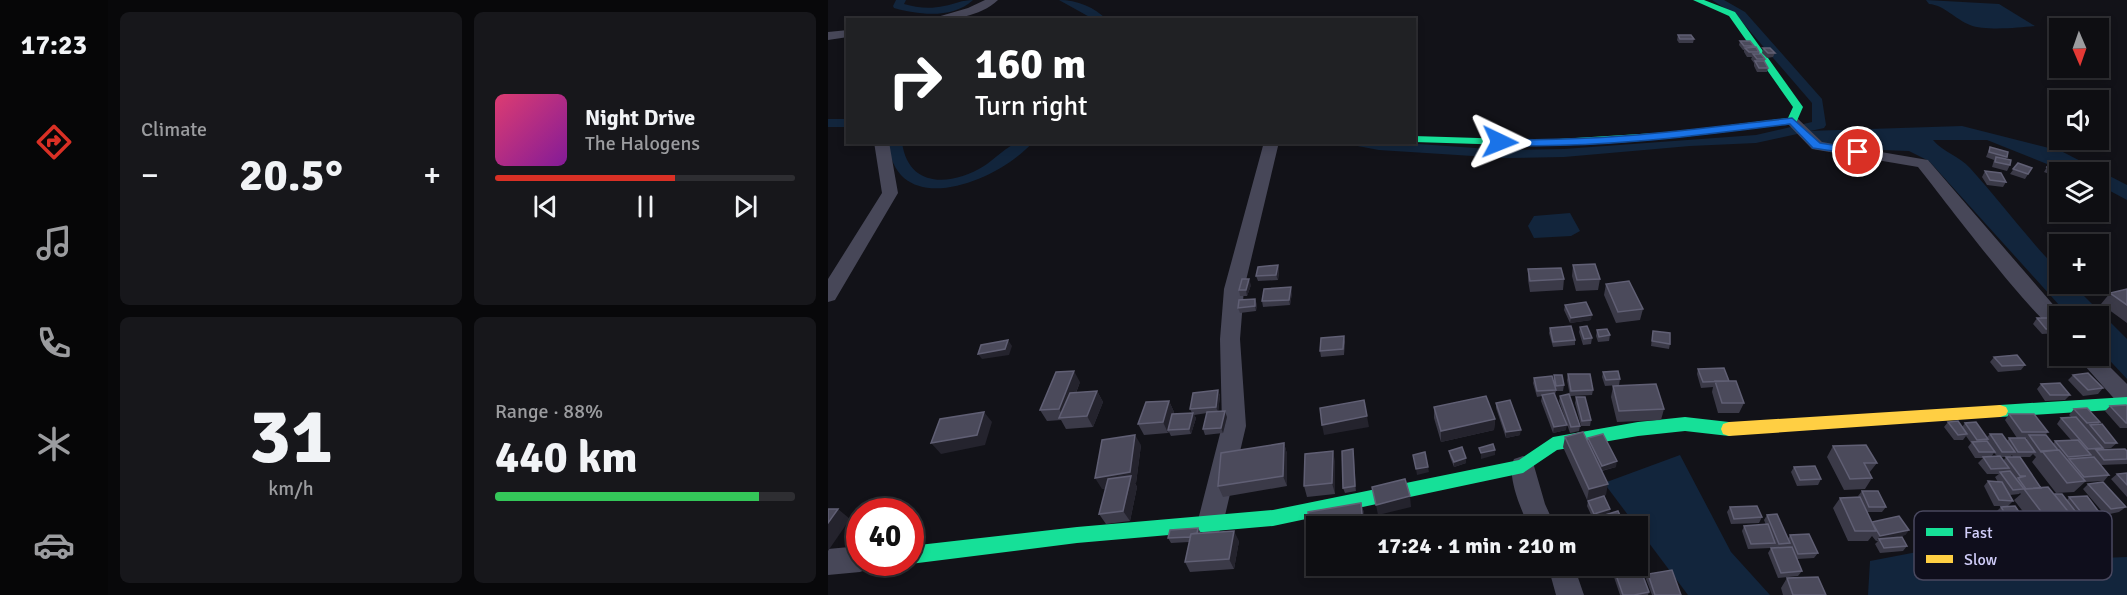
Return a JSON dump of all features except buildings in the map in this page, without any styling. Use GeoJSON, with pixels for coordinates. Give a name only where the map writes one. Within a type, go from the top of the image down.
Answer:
{"type":"FeatureCollection","features":[{"type":"Feature","properties":{"kind":"street"},"geometry":{"type":"LineString","coordinates":[[940,18],[972,10],[993,0]]}},
{"type":"Feature","properties":{"kind":"street"},"geometry":{"type":"LineString","coordinates":[[1697,0],[1732,14],[1798,107],[1792,121]]}},
{"type":"Feature","properties":{"kind":"street"},"geometry":{"type":"LineString","coordinates":[[828,36],[846,33]]}},
{"type":"Feature","properties":{"kind":"street"},"geometry":{"type":"LineString","coordinates":[[1416,139],[1543,144],[1671,135],[1792,121]]}},
{"type":"Feature","properties":{"kind":"street"},"geometry":{"type":"LineString","coordinates":[[1792,121],[1817,146],[1923,163],[2049,314]]}},
{"type":"Feature","properties":{"kind":"street"},"geometry":{"type":"LineString","coordinates":[[828,295],[890,193],[881,144]]}},
{"type":"Feature","properties":{"kind":"street"},"geometry":{"type":"LineString","coordinates":[[1210,524],[1234,426],[1230,339],[1234,289],[1271,144]]}},
{"type":"Feature","properties":{"kind":"street"},"geometry":{"type":"LineString","coordinates":[[2097,366],[2127,398]]}},
{"type":"Feature","properties":{"kind":"street"},"geometry":{"type":"LineString","coordinates":[[924,553],[1077,535],[1273,518],[1523,466],[1552,444],[1638,429],[1685,424],[1726,429],[2127,403]]}},
{"type":"Feature","properties":{"kind":"street"},"geometry":{"type":"LineString","coordinates":[[1523,466],[1532,505],[1537,516]]}},
{"type":"Feature","properties":{"kind":"street"},"geometry":{"type":"LineString","coordinates":[[828,561],[846,560]]}},
{"type":"Feature","properties":{"kind":"street"},"geometry":{"type":"LineString","coordinates":[[1564,576],[1570,595]]}},
{"type":"Feature","properties":{"kind":"water"},"geometry":{"type":"Polygon","coordinates":[[[1926,0],[1999,4],[2035,26],[1976,27],[1940,7],[1929,4],[1926,0]]]}},
{"type":"Feature","properties":{"kind":"water"},"geometry":{"type":"Polygon","coordinates":[[[1962,126],[2049,148],[2049,150],[2061,151],[2082,162],[2049,162],[2049,165],[1987,140],[1933,140],[1966,164],[2049,260],[2049,294],[1929,161],[1909,151],[1855,149],[1823,144],[1808,131],[1962,126]]]}},
{"type":"Feature","properties":{"kind":"water"},"geometry":{"type":"Polygon","coordinates":[[[2109,176],[2127,185],[2127,200],[2109,190],[2109,176]]]}},
{"type":"Feature","properties":{"kind":"water"},"geometry":{"type":"Polygon","coordinates":[[[1570,213],[1580,231],[1571,236],[1534,238],[1528,226],[1534,216],[1570,213]]]}},
{"type":"Feature","properties":{"kind":"water"},"geometry":{"type":"Polygon","coordinates":[[[2049,294],[2082,294],[2094,306],[2060,306],[2049,294]]]}},
{"type":"Feature","properties":{"kind":"water"},"geometry":{"type":"Polygon","coordinates":[[[2109,321],[2127,339],[2127,379],[2109,360],[2109,321]]]}},
{"type":"Feature","properties":{"kind":"water"},"geometry":{"type":"Polygon","coordinates":[[[1680,455],[1731,552],[1770,595],[1688,595],[1648,542],[1648,516],[1629,516],[1604,483],[1680,455]]]}},
{"type":"Feature","properties":{"kind":"water"},"geometry":{"type":"Polygon","coordinates":[[[1914,553],[1914,580],[2112,580],[2112,558],[2127,557],[2127,595],[1868,595],[1870,561],[1914,553]]]}},
{"type":"Feature","properties":{"kind":"waterway"},"geometry":{"type":"LineString","coordinates":[[901,0],[898,6],[924,11],[952,7],[968,0]]}},
{"type":"Feature","properties":{"kind":"waterway"},"geometry":{"type":"LineString","coordinates":[[1064,0],[1094,13],[1100,18]]}},
{"type":"Feature","properties":{"kind":"waterway"},"geometry":{"type":"LineString","coordinates":[[1368,144],[1504,154],[1564,153],[1690,142],[1756,139],[1819,125],[1818,102],[1741,14],[1717,0]]}},
{"type":"Feature","properties":{"kind":"waterway"},"geometry":{"type":"LineString","coordinates":[[828,123],[846,123]]}},
{"type":"Feature","properties":{"kind":"waterway"},"geometry":{"type":"LineString","coordinates":[[895,144],[896,156],[901,167],[909,175],[919,180],[942,184],[967,180],[983,173],[1023,144]]}},
{"type":"Feature","properties":{"kind":"traffic: fast"},"geometry":{"type":"LineString","coordinates":[[1416,139],[1543,143],[1672,135],[1792,121],[1798,107],[1732,14],[1697,0]]}},
{"type":"Feature","properties":{"kind":"traffic: fast"},"geometry":{"type":"LineString","coordinates":[[2000,411],[2127,403]]}},
{"type":"Feature","properties":{"kind":"traffic: fast"},"geometry":{"type":"LineString","coordinates":[[924,553],[1077,535],[1273,518],[1523,466],[1553,444],[1638,429],[1685,424],[1729,429]]}},
{"type":"Feature","properties":{"kind":"traffic: slow"},"geometry":{"type":"LineString","coordinates":[[1729,429],[2000,411]]}},
{"type":"Feature","properties":{"kind":"route"},"geometry":{"type":"LineString","coordinates":[[1500,142],[1543,144],[1671,135],[1792,121],[1817,146],[1858,152]]}}]}
